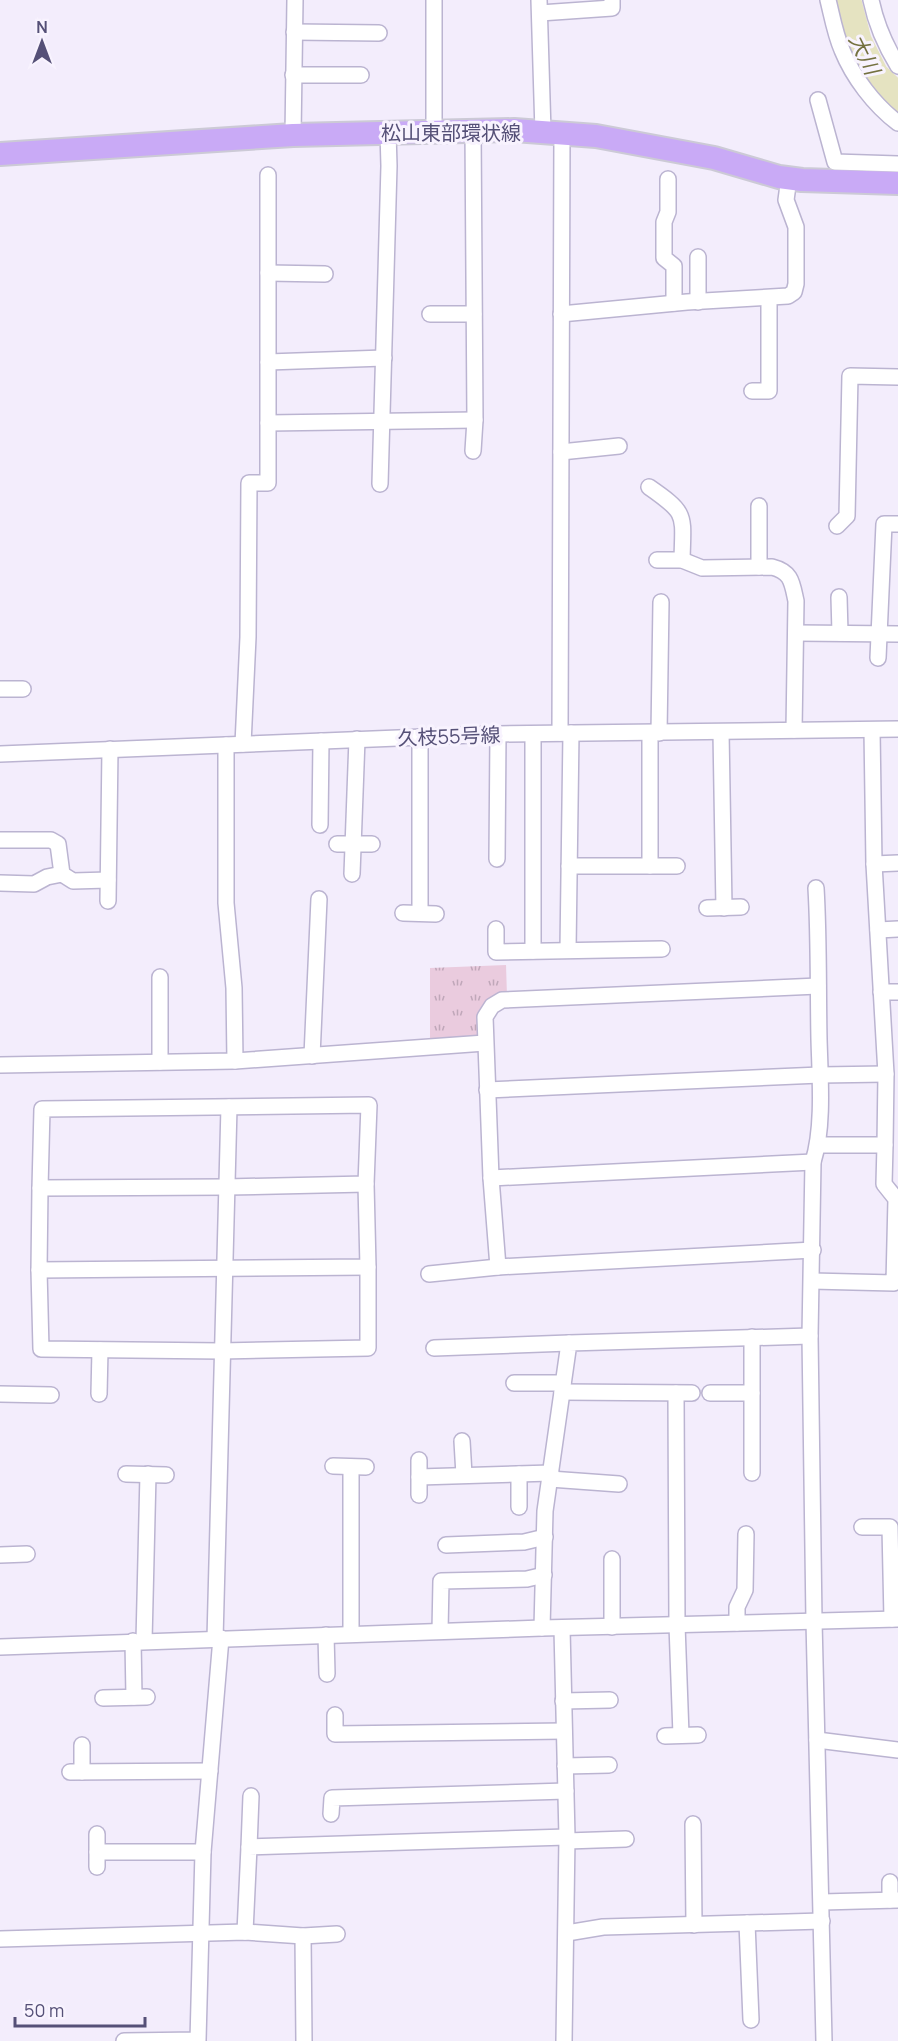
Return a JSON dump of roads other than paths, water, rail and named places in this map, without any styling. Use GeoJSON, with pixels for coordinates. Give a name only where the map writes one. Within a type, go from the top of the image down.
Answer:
{"type":"FeatureCollection","features":[{"type":"Feature","properties":{"kind":"main road","name":"松山東部環状線"},"geometry":{"type":"LineString","coordinates":[[0,154],[292,135],[434,130],[552,132],[596,136],[714,158],[789,178],[898,183]]}},
{"type":"Feature","properties":{"kind":"street"},"geometry":{"type":"LineString","coordinates":[[292,135],[295,0]]}},
{"type":"Feature","properties":{"kind":"street"},"geometry":{"type":"LineString","coordinates":[[434,0],[434,130]]}},
{"type":"Feature","properties":{"kind":"street"},"geometry":{"type":"LineString","coordinates":[[568,950],[569,866],[565,733],[561,314],[552,132],[540,7],[612,8],[612,0]]}},
{"type":"Feature","properties":{"kind":"street"},"geometry":{"type":"LineString","coordinates":[[828,0],[841,48],[854,74],[890,117],[898,123]]}},
{"type":"Feature","properties":{"kind":"street"},"geometry":{"type":"LineString","coordinates":[[871,0],[878,27],[898,66]]}},
{"type":"Feature","properties":{"kind":"street"},"geometry":{"type":"LineString","coordinates":[[294,32],[379,33]]}},
{"type":"Feature","properties":{"kind":"street"},"geometry":{"type":"LineString","coordinates":[[294,75],[362,75]]}},
{"type":"Feature","properties":{"kind":"street"},"geometry":{"type":"LineString","coordinates":[[818,100],[835,162],[898,164]]}},
{"type":"Feature","properties":{"kind":"street"},"geometry":{"type":"LineString","coordinates":[[473,130],[473,452]]}},
{"type":"Feature","properties":{"kind":"street"},"geometry":{"type":"LineString","coordinates":[[380,484],[388,132]]}},
{"type":"Feature","properties":{"kind":"street"},"geometry":{"type":"LineString","coordinates":[[243,744],[248,637],[249,483],[268,483],[268,175]]}},
{"type":"Feature","properties":{"kind":"street"},"geometry":{"type":"LineString","coordinates":[[561,314],[675,303],[769,299],[788,296],[794,292],[796,284],[796,227],[786,200],[789,178]]}},
{"type":"Feature","properties":{"kind":"street"},"geometry":{"type":"LineString","coordinates":[[668,179],[668,212],[664,222],[664,258],[674,266],[675,303]]}},
{"type":"Feature","properties":{"kind":"street"},"geometry":{"type":"LineString","coordinates":[[698,257],[698,302]]}},
{"type":"Feature","properties":{"kind":"street"},"geometry":{"type":"LineString","coordinates":[[268,273],[325,274]]}},
{"type":"Feature","properties":{"kind":"street"},"geometry":{"type":"LineString","coordinates":[[752,391],[769,391],[769,299]]}},
{"type":"Feature","properties":{"kind":"street"},"geometry":{"type":"LineString","coordinates":[[430,314],[474,314]]}},
{"type":"Feature","properties":{"kind":"street"},"geometry":{"type":"LineString","coordinates":[[268,362],[384,358]]}},
{"type":"Feature","properties":{"kind":"street"},"geometry":{"type":"LineString","coordinates":[[837,526],[847,516],[850,376],[898,376]]}},
{"type":"Feature","properties":{"kind":"street"},"geometry":{"type":"LineString","coordinates":[[268,423],[474,420]]}},
{"type":"Feature","properties":{"kind":"street"},"geometry":{"type":"LineString","coordinates":[[561,452],[619,446]]}},
{"type":"Feature","properties":{"kind":"street"},"geometry":{"type":"LineString","coordinates":[[649,487],[675,506],[681,515],[682,560]]}},
{"type":"Feature","properties":{"kind":"street"},"geometry":{"type":"LineString","coordinates":[[759,506],[759,567]]}},
{"type":"Feature","properties":{"kind":"street"},"geometry":{"type":"LineString","coordinates":[[878,658],[884,524],[898,524]]}},
{"type":"Feature","properties":{"kind":"street"},"geometry":{"type":"LineString","coordinates":[[657,560],[682,560],[702,568],[772,567],[783,570],[791,580],[796,601],[794,730]]}},
{"type":"Feature","properties":{"kind":"street"},"geometry":{"type":"LineString","coordinates":[[839,597],[840,633]]}},
{"type":"Feature","properties":{"kind":"street"},"geometry":{"type":"LineString","coordinates":[[650,866],[661,602]]}},
{"type":"Feature","properties":{"kind":"street"},"geometry":{"type":"LineString","coordinates":[[797,633],[898,634]]}},
{"type":"Feature","properties":{"kind":"street"},"geometry":{"type":"LineString","coordinates":[[0,688],[23,689]]}},
{"type":"Feature","properties":{"kind":"street","name":"久枝55号線"},"geometry":{"type":"LineString","coordinates":[[0,754],[498,734],[898,729]]}},
{"type":"Feature","properties":{"kind":"street"},"geometry":{"type":"LineString","coordinates":[[812,1281],[894,1283],[896,1199],[884,1184],[886,1074],[874,864],[872,730]]}},
{"type":"Feature","properties":{"kind":"street"},"geometry":{"type":"LineString","coordinates":[[721,732],[724,908]]}},
{"type":"Feature","properties":{"kind":"street"},"geometry":{"type":"LineString","coordinates":[[497,859],[498,734]]}},
{"type":"Feature","properties":{"kind":"street"},"geometry":{"type":"LineString","coordinates":[[533,735],[533,951]]}},
{"type":"Feature","properties":{"kind":"street"},"geometry":{"type":"LineString","coordinates":[[420,737],[420,913]]}},
{"type":"Feature","properties":{"kind":"street"},"geometry":{"type":"LineString","coordinates":[[352,874],[357,740]]}},
{"type":"Feature","properties":{"kind":"street"},"geometry":{"type":"LineString","coordinates":[[320,825],[321,741]]}},
{"type":"Feature","properties":{"kind":"street"},"geometry":{"type":"LineString","coordinates":[[226,745],[226,903],[234,988],[235,1061]]}},
{"type":"Feature","properties":{"kind":"street"},"geometry":{"type":"LineString","coordinates":[[108,901],[110,749]]}},
{"type":"Feature","properties":{"kind":"street"},"geometry":{"type":"LineString","coordinates":[[0,840],[51,840],[58,844],[62,874]]}},
{"type":"Feature","properties":{"kind":"street"},"geometry":{"type":"LineString","coordinates":[[337,844],[372,844]]}},
{"type":"Feature","properties":{"kind":"street"},"geometry":{"type":"LineString","coordinates":[[404,845],[420,846]]}},
{"type":"Feature","properties":{"kind":"street"},"geometry":{"type":"LineString","coordinates":[[874,864],[898,863]]}},
{"type":"Feature","properties":{"kind":"street"},"geometry":{"type":"LineString","coordinates":[[569,866],[677,866]]}},
{"type":"Feature","properties":{"kind":"street"},"geometry":{"type":"LineString","coordinates":[[0,884],[34,884],[47,877],[62,874],[73,881],[108,880]]}},
{"type":"Feature","properties":{"kind":"street"},"geometry":{"type":"LineString","coordinates":[[816,888],[819,943],[820,1075],[818,1145],[813,1162],[810,1336],[824,2041]]}},
{"type":"Feature","properties":{"kind":"street"},"geometry":{"type":"LineString","coordinates":[[312,1056],[320,899]]}},
{"type":"Feature","properties":{"kind":"street"},"geometry":{"type":"LineString","coordinates":[[708,908],[741,907]]}},
{"type":"Feature","properties":{"kind":"street"},"geometry":{"type":"LineString","coordinates":[[403,913],[436,914]]}},
{"type":"Feature","properties":{"kind":"street"},"geometry":{"type":"LineString","coordinates":[[496,929],[496,952],[662,949]]}},
{"type":"Feature","properties":{"kind":"street"},"geometry":{"type":"LineString","coordinates":[[878,930],[898,929]]}},
{"type":"Feature","properties":{"kind":"street"},"geometry":{"type":"LineString","coordinates":[[160,976],[160,1062]]}},
{"type":"Feature","properties":{"kind":"street"},"geometry":{"type":"LineString","coordinates":[[498,1268],[485,1043],[485,1017],[492,1006],[502,1000],[818,986]]}},
{"type":"Feature","properties":{"kind":"street"},"geometry":{"type":"LineString","coordinates":[[881,992],[898,992]]}},
{"type":"Feature","properties":{"kind":"street"},"geometry":{"type":"LineString","coordinates":[[0,1065],[235,1061],[485,1043]]}},
{"type":"Feature","properties":{"kind":"street"},"geometry":{"type":"LineString","coordinates":[[487,1090],[886,1074]]}},
{"type":"Feature","properties":{"kind":"street"},"geometry":{"type":"LineString","coordinates":[[369,1105],[366,1184],[369,1267],[368,1348],[221,1351],[41,1350],[39,1270],[42,1109],[230,1107],[369,1105]]}},
{"type":"Feature","properties":{"kind":"street"},"geometry":{"type":"LineString","coordinates":[[124,2041],[198,2040],[203,1852],[218,1639],[221,1351],[230,1107]]}},
{"type":"Feature","properties":{"kind":"street"},"geometry":{"type":"LineString","coordinates":[[818,1145],[885,1145]]}},
{"type":"Feature","properties":{"kind":"street"},"geometry":{"type":"LineString","coordinates":[[491,1178],[813,1162]]}},
{"type":"Feature","properties":{"kind":"street"},"geometry":{"type":"LineString","coordinates":[[40,1188],[366,1184]]}},
{"type":"Feature","properties":{"kind":"street"},"geometry":{"type":"LineString","coordinates":[[429,1274],[813,1250]]}},
{"type":"Feature","properties":{"kind":"street"},"geometry":{"type":"LineString","coordinates":[[39,1270],[369,1267]]}},
{"type":"Feature","properties":{"kind":"street"},"geometry":{"type":"LineString","coordinates":[[434,1348],[810,1336]]}},
{"type":"Feature","properties":{"kind":"street"},"geometry":{"type":"LineString","coordinates":[[752,1337],[752,1473]]}},
{"type":"Feature","properties":{"kind":"street"},"geometry":{"type":"LineString","coordinates":[[542,1628],[545,1511],[569,1342]]}},
{"type":"Feature","properties":{"kind":"street"},"geometry":{"type":"LineString","coordinates":[[99,1394],[100,1350]]}},
{"type":"Feature","properties":{"kind":"street"},"geometry":{"type":"LineString","coordinates":[[514,1383],[563,1388],[692,1393]]}},
{"type":"Feature","properties":{"kind":"street"},"geometry":{"type":"LineString","coordinates":[[676,1393],[677,1625],[681,1735]]}},
{"type":"Feature","properties":{"kind":"street"},"geometry":{"type":"LineString","coordinates":[[710,1393],[752,1393]]}},
{"type":"Feature","properties":{"kind":"street"},"geometry":{"type":"LineString","coordinates":[[0,1394],[51,1395]]}},
{"type":"Feature","properties":{"kind":"street"},"geometry":{"type":"LineString","coordinates":[[462,1441],[464,1475]]}},
{"type":"Feature","properties":{"kind":"street"},"geometry":{"type":"LineString","coordinates":[[419,1460],[419,1495]]}},
{"type":"Feature","properties":{"kind":"street"},"geometry":{"type":"LineString","coordinates":[[333,1466],[359,1467],[351,1634]]}},
{"type":"Feature","properties":{"kind":"street"},"geometry":{"type":"LineString","coordinates":[[126,1474],[166,1475]]}},
{"type":"Feature","properties":{"kind":"street"},"geometry":{"type":"LineString","coordinates":[[104,1698],[140,1697],[139,1641],[148,1474]]}},
{"type":"Feature","properties":{"kind":"street"},"geometry":{"type":"LineString","coordinates":[[519,1474],[519,1507]]}},
{"type":"Feature","properties":{"kind":"street"},"geometry":{"type":"LineString","coordinates":[[419,1477],[519,1474],[619,1484]]}},
{"type":"Feature","properties":{"kind":"street"},"geometry":{"type":"LineString","coordinates":[[0,1647],[440,1631],[895,1619],[890,1527],[862,1527]]}},
{"type":"Feature","properties":{"kind":"street"},"geometry":{"type":"LineString","coordinates":[[737,1623],[737,1607],[745,1590],[746,1534]]}},
{"type":"Feature","properties":{"kind":"street"},"geometry":{"type":"LineString","coordinates":[[446,1545],[524,1542],[545,1537]]}},
{"type":"Feature","properties":{"kind":"street"},"geometry":{"type":"LineString","coordinates":[[0,1555],[27,1554]]}},
{"type":"Feature","properties":{"kind":"street"},"geometry":{"type":"LineString","coordinates":[[612,1559],[612,1627]]}},
{"type":"Feature","properties":{"kind":"street"},"geometry":{"type":"LineString","coordinates":[[440,1631],[441,1581],[527,1579],[544,1575]]}},
{"type":"Feature","properties":{"kind":"street"},"geometry":{"type":"LineString","coordinates":[[562,1629],[567,1839],[564,2041]]}},
{"type":"Feature","properties":{"kind":"street"},"geometry":{"type":"LineString","coordinates":[[327,1635],[327,1674]]}},
{"type":"Feature","properties":{"kind":"street"},"geometry":{"type":"LineString","coordinates":[[563,1701],[610,1700]]}},
{"type":"Feature","properties":{"kind":"street"},"geometry":{"type":"LineString","coordinates":[[335,1715],[335,1734],[564,1731]]}},
{"type":"Feature","properties":{"kind":"street"},"geometry":{"type":"LineString","coordinates":[[664,1736],[698,1735]]}},
{"type":"Feature","properties":{"kind":"street"},"geometry":{"type":"LineString","coordinates":[[817,1740],[898,1750]]}},
{"type":"Feature","properties":{"kind":"street"},"geometry":{"type":"LineString","coordinates":[[82,1744],[76,1772],[210,1771]]}},
{"type":"Feature","properties":{"kind":"street"},"geometry":{"type":"LineString","coordinates":[[565,1766],[609,1765]]}},
{"type":"Feature","properties":{"kind":"street"},"geometry":{"type":"LineString","coordinates":[[331,1814],[332,1798],[566,1791]]}},
{"type":"Feature","properties":{"kind":"street"},"geometry":{"type":"LineString","coordinates":[[245,1932],[251,1796]]}},
{"type":"Feature","properties":{"kind":"street"},"geometry":{"type":"LineString","coordinates":[[693,1824],[694,1925]]}},
{"type":"Feature","properties":{"kind":"street"},"geometry":{"type":"LineString","coordinates":[[97,1834],[97,1860],[203,1852]]}},
{"type":"Feature","properties":{"kind":"street"},"geometry":{"type":"LineString","coordinates":[[249,1847],[626,1839]]}},
{"type":"Feature","properties":{"kind":"street"},"geometry":{"type":"LineString","coordinates":[[822,1902],[894,1900],[890,1882]]}},
{"type":"Feature","properties":{"kind":"street"},"geometry":{"type":"LineString","coordinates":[[567,1933],[603,1927],[822,1922]]}},
{"type":"Feature","properties":{"kind":"street"},"geometry":{"type":"LineString","coordinates":[[747,1923],[751,2020]]}},
{"type":"Feature","properties":{"kind":"street"},"geometry":{"type":"LineString","coordinates":[[0,1939],[245,1932],[303,1936],[337,1934]]}},
{"type":"Feature","properties":{"kind":"street"},"geometry":{"type":"LineString","coordinates":[[303,1936],[304,2041]]}},
{"type":"Feature","properties":{"kind":"waterway","name":"大川"},"geometry":{"type":"LineString","coordinates":[[845,0],[856,42],[873,76],[898,100]]}}]}
